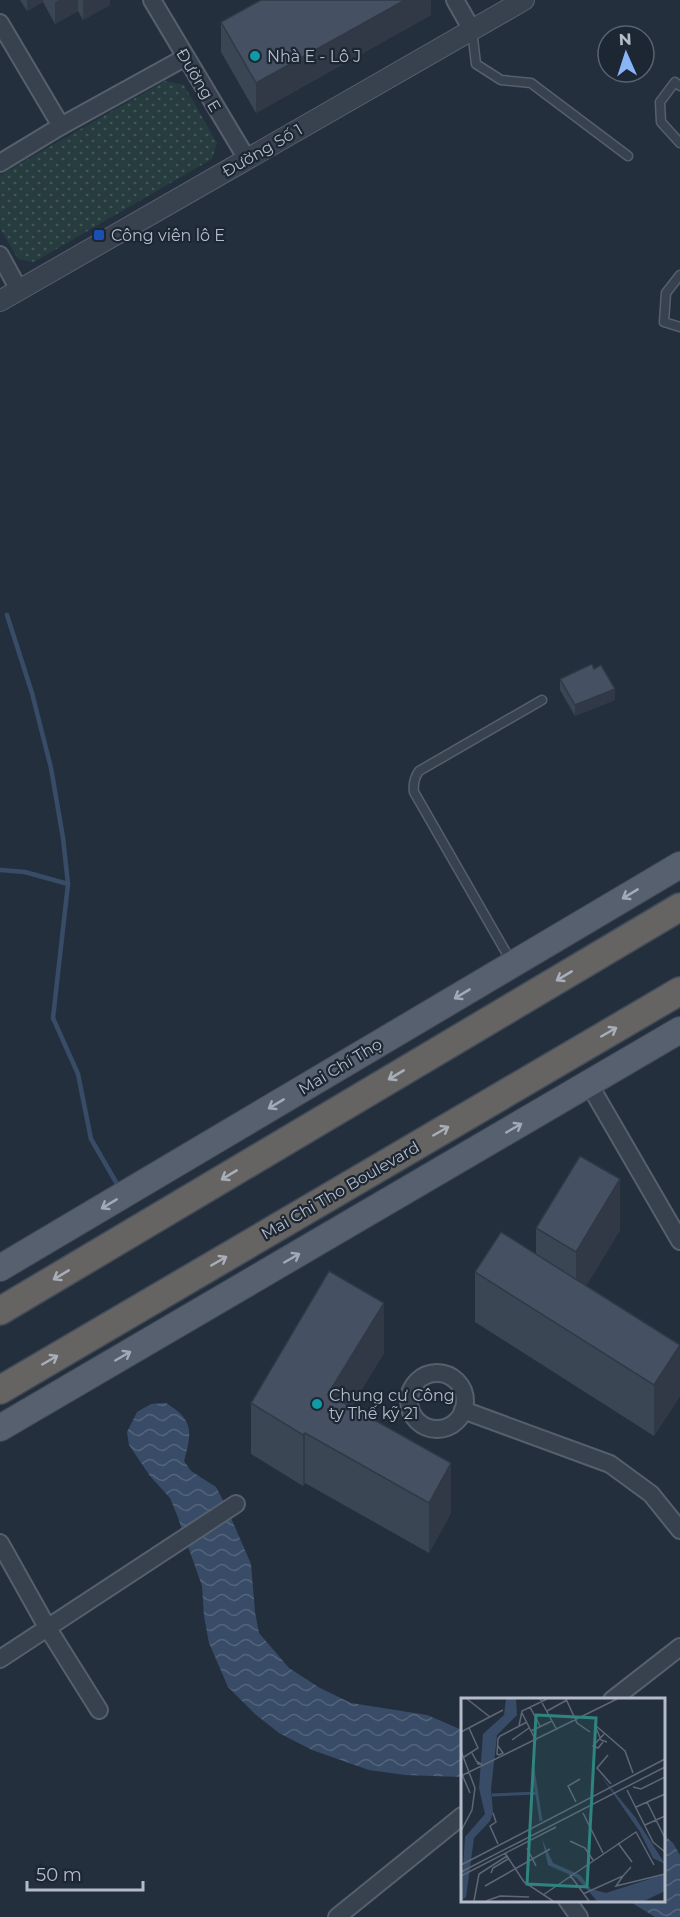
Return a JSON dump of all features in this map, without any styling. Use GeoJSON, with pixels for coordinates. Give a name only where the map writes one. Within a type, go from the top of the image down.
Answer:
{"type":"FeatureCollection","features":[{"type":"Feature","properties":{"kind":"highway"},"geometry":{"type":"LineString","coordinates":[[0,1311],[680,907]]}},
{"type":"Feature","properties":{"kind":"highway","name":"Mai Chi Tho Boulevard"},"geometry":{"type":"LineString","coordinates":[[0,1390],[680,991]]}},
{"type":"Feature","properties":{"kind":"main road","name":"Mai Chí Thọ"},"geometry":{"type":"LineString","coordinates":[[0,1268],[680,865]]}},
{"type":"Feature","properties":{"kind":"main road","name":"Mai Chi Tho Boulevard"},"geometry":{"type":"LineString","coordinates":[[0,1428],[680,1030]]}},
{"type":"Feature","properties":{"kind":"street","name":"Đường E"},"geometry":{"type":"LineString","coordinates":[[152,0],[247,159]]}},
{"type":"Feature","properties":{"kind":"street"},"geometry":{"type":"LineString","coordinates":[[455,0],[472,30]]}},
{"type":"Feature","properties":{"kind":"street","name":"Đường Số 1"},"geometry":{"type":"LineString","coordinates":[[0,301],[525,0]]}},
{"type":"Feature","properties":{"kind":"street"},"geometry":{"type":"LineString","coordinates":[[0,23],[61,126]]}},
{"type":"Feature","properties":{"kind":"street"},"geometry":{"type":"LineString","coordinates":[[0,163],[61,126],[186,57]]}},
{"type":"Feature","properties":{"kind":"street"},"geometry":{"type":"LineString","coordinates":[[0,255],[19,290]]}},
{"type":"Feature","properties":{"kind":"street"},"geometry":{"type":"LineString","coordinates":[[589,1084],[680,1241]]}},
{"type":"Feature","properties":{"kind":"street"},"geometry":{"type":"LineString","coordinates":[[464,1410],[610,1464],[651,1494],[680,1530]]}},
{"type":"Feature","properties":{"kind":"street"},"geometry":{"type":"LineString","coordinates":[[0,1659],[236,1504]]}},
{"type":"Feature","properties":{"kind":"street"},"geometry":{"type":"LineString","coordinates":[[0,1543],[47,1627],[99,1710]]}},
{"type":"Feature","properties":{"kind":"street"},"geometry":{"type":"LineString","coordinates":[[615,1698],[680,1647]]}},
{"type":"Feature","properties":{"kind":"street"},"geometry":{"type":"LineString","coordinates":[[337,1917],[461,1817]]}},
{"type":"Feature","properties":{"kind":"street"},"geometry":{"type":"LineString","coordinates":[[568,1902],[579,1917]]}},
{"type":"Feature","properties":{"kind":"lane"},"geometry":{"type":"LineString","coordinates":[[472,30],[476,64],[501,80],[531,83],[628,156]]}},
{"type":"Feature","properties":{"kind":"lane"},"geometry":{"type":"LineString","coordinates":[[680,86],[675,82],[660,102],[661,122],[680,143]]}},
{"type":"Feature","properties":{"kind":"lane"},"geometry":{"type":"LineString","coordinates":[[680,275],[666,293],[664,322],[680,327]]}},
{"type":"Feature","properties":{"kind":"lane"},"geometry":{"type":"LineString","coordinates":[[512,964],[414,792],[414,786],[419,771],[542,700]]}},
{"type":"Feature","properties":{"kind":"green space"},"geometry":{"type":"Polygon","coordinates":[[[165,81],[184,85],[217,143],[212,159],[34,262],[18,259],[0,228],[0,175],[165,81]]]}},
{"type":"Feature","properties":{"kind":"water"},"geometry":{"type":"Polygon","coordinates":[[[166,1403],[186,1421],[189,1434],[184,1461],[191,1471],[216,1487],[224,1502],[251,1564],[259,1633],[289,1668],[320,1688],[351,1703],[427,1715],[461,1730],[461,1777],[405,1775],[369,1770],[312,1750],[279,1733],[255,1714],[228,1687],[209,1643],[202,1586],[177,1515],[170,1498],[150,1476],[129,1445],[127,1432],[137,1412],[151,1404],[166,1403]]]}},
{"type":"Feature","properties":{"kind":"water"},"geometry":{"type":"Polygon","coordinates":[[[665,1836],[673,1843],[680,1855],[680,1917],[655,1917],[631,1902],[665,1902],[665,1836]]]}},
{"type":"Feature","properties":{"kind":"building"},"geometry":{"type":"Polygon","coordinates":[[[261,0],[405,0],[256,83],[221,22],[261,0]]]}},
{"type":"Feature","properties":{"kind":"building"},"geometry":{"type":"Polygon","coordinates":[[[592,664],[594,669],[601,665],[615,689],[575,705],[560,679],[592,664]]]}},
{"type":"Feature","properties":{"kind":"building"},"geometry":{"type":"Polygon","coordinates":[[[580,1156],[620,1179],[576,1252],[536,1228],[580,1156]]]}},
{"type":"Feature","properties":{"kind":"building"},"geometry":{"type":"Polygon","coordinates":[[[501,1232],[680,1345],[654,1385],[475,1272],[501,1232]]]}},
{"type":"Feature","properties":{"kind":"building"},"geometry":{"type":"Polygon","coordinates":[[[329,1271],[384,1303],[328,1394],[451,1463],[429,1503],[305,1433],[303,1435],[251,1403],[329,1271]]]}},
{"type":"Feature","properties":{"kind":"waterway"},"geometry":{"type":"LineString","coordinates":[[7,615],[32,693],[51,768],[63,838],[68,884],[53,1018],[78,1074],[91,1139],[120,1189]]}},
{"type":"Feature","properties":{"kind":"waterway"},"geometry":{"type":"LineString","coordinates":[[0,870],[25,872],[68,884]]}},
{"type":"Feature","properties":{"kind":"place","name":"Nhà E - Lô J"},"geometry":{"type":"Point","coordinates":[255,56]}},
{"type":"Feature","properties":{"kind":"place","name":"Công viên lô E"},"geometry":{"type":"Point","coordinates":[99,235]}},
{"type":"Feature","properties":{"kind":"place","name":"Chung cư Công ty Thế kỹ 21"},"geometry":{"type":"Point","coordinates":[317,1404]}}]}
